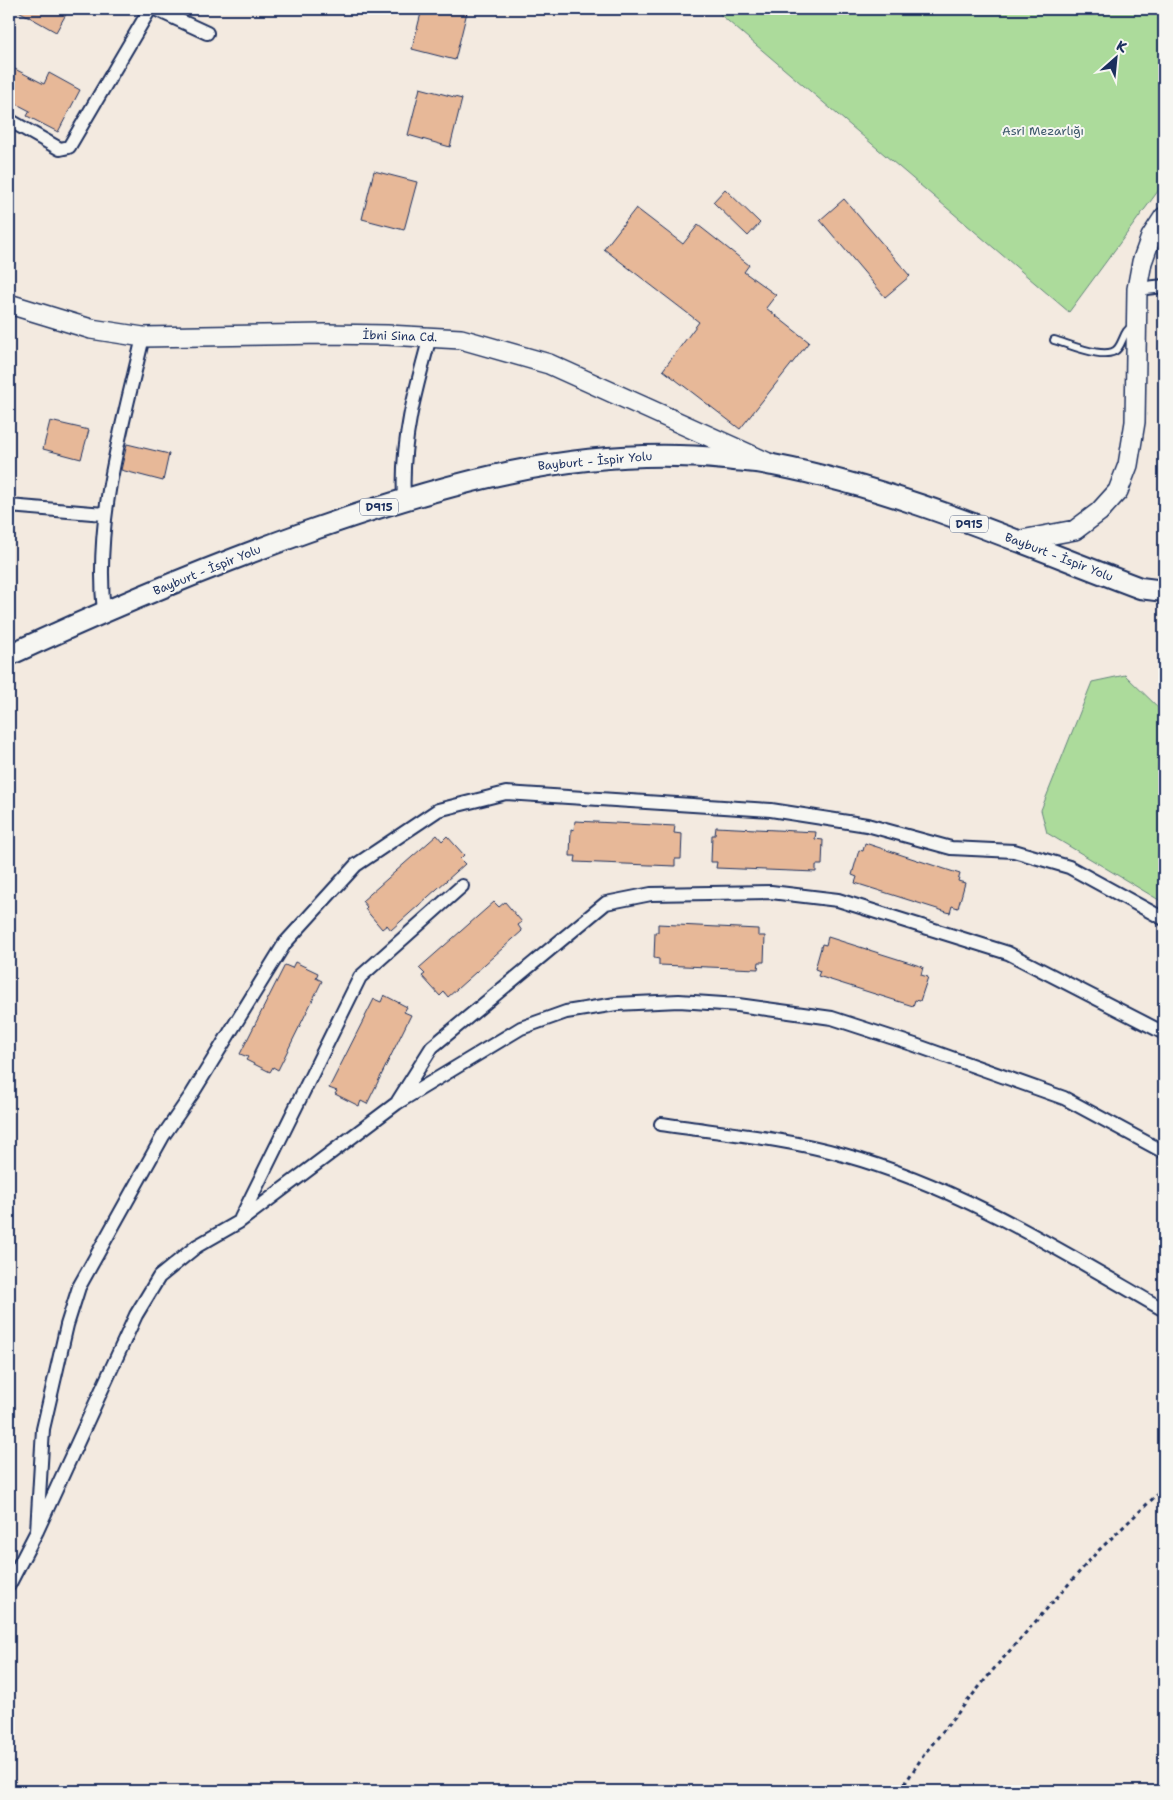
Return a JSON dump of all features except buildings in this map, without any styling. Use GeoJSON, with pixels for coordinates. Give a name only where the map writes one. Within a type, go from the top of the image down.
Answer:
{"type":"FeatureCollection","features":[{"type":"Feature","properties":{"kind":"main road"},"geometry":{"type":"LineString","coordinates":[[1016,541],[1075,530],[1100,512],[1118,491],[1128,466],[1135,422],[1136,324],[1142,262],[1151,237],[1164,217]]}},
{"type":"Feature","properties":{"kind":"main road","name":"İbni Sina Cd."},"geometry":{"type":"LineString","coordinates":[[9,304],[90,329],[143,337],[325,334],[461,339],[549,364],[771,464]]}},
{"type":"Feature","properties":{"kind":"main road","name":"Bayburt - İspir Yolu"},"geometry":{"type":"LineString","coordinates":[[9,655],[194,574],[404,498],[451,485],[556,463],[624,457],[685,455],[771,464],[858,486],[930,509],[1140,588],[1164,591]]}},
{"type":"Feature","properties":{"kind":"street"},"geometry":{"type":"LineString","coordinates":[[9,120],[60,149],[69,147],[150,9]]}},
{"type":"Feature","properties":{"kind":"street"},"geometry":{"type":"LineString","coordinates":[[155,9],[207,33]]}},
{"type":"Feature","properties":{"kind":"street"},"geometry":{"type":"LineString","coordinates":[[1138,289],[1164,286]]}},
{"type":"Feature","properties":{"kind":"street"},"geometry":{"type":"LineString","coordinates":[[104,612],[100,580],[104,514],[143,337]]}},
{"type":"Feature","properties":{"kind":"street"},"geometry":{"type":"LineString","coordinates":[[404,498],[402,466],[406,429],[430,337]]}},
{"type":"Feature","properties":{"kind":"street"},"geometry":{"type":"LineString","coordinates":[[9,506],[104,514]]}},
{"type":"Feature","properties":{"kind":"street"},"geometry":{"type":"LineString","coordinates":[[37,1531],[43,1430],[67,1326],[80,1287],[162,1136],[192,1094],[285,942],[356,865],[438,810],[506,793],[770,810],[868,826],[951,848],[1014,851],[1069,866],[1164,919]]}},
{"type":"Feature","properties":{"kind":"street"},"geometry":{"type":"LineString","coordinates":[[239,1222],[360,977],[462,886]]}},
{"type":"Feature","properties":{"kind":"street"},"geometry":{"type":"LineString","coordinates":[[397,1103],[432,1047],[606,903],[651,894],[771,892],[838,900],[1008,953],[1164,1033]]}},
{"type":"Feature","properties":{"kind":"street"},"geometry":{"type":"LineString","coordinates":[[9,1585],[37,1531],[136,1315],[159,1277],[197,1246],[239,1222],[397,1103],[521,1028],[566,1012],[616,1004],[679,1001],[738,1005],[832,1018],[915,1045],[1064,1098],[1164,1152]]}},
{"type":"Feature","properties":{"kind":"street"},"geometry":{"type":"LineString","coordinates":[[661,1124],[814,1147],[904,1174],[983,1208],[1164,1310]]}},
{"type":"Feature","properties":{"kind":"lane"},"geometry":{"type":"LineString","coordinates":[[1054,340],[1106,355],[1116,351],[1126,332],[1136,324]]}},
{"type":"Feature","properties":{"kind":"path"},"geometry":{"type":"LineString","coordinates":[[900,1791],[925,1753],[998,1664],[1098,1552],[1164,1488]]}},
{"type":"Feature","properties":{"kind":"green space","name":"Asri Mezarlığı"},"geometry":{"type":"Polygon","coordinates":[[[716,9],[1164,9],[1164,183],[1069,312],[716,9]]]}},
{"type":"Feature","properties":{"kind":"green space"},"geometry":{"type":"Polygon","coordinates":[[[1125,675],[1164,713],[1164,903],[1047,833],[1041,810],[1092,682],[1125,675]]]}}]}
